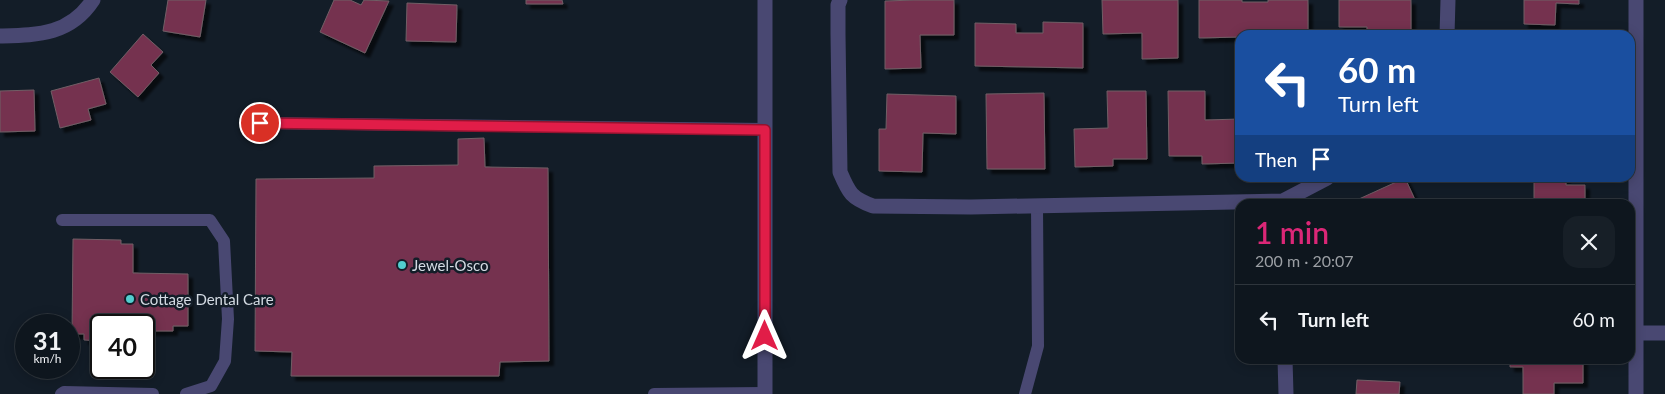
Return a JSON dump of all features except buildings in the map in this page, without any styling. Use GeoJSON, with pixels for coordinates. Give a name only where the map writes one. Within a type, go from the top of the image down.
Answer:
{"type":"FeatureCollection","features":[{"type":"Feature","properties":{"kind":"street"},"geometry":{"type":"LineString","coordinates":[[0,36],[39,35],[65,26],[78,18],[93,0]]}},
{"type":"Feature","properties":{"kind":"street"},"geometry":{"type":"LineString","coordinates":[[765,0],[765,393]]}},
{"type":"Feature","properties":{"kind":"street"},"geometry":{"type":"LineString","coordinates":[[840,0],[838,5],[840,172],[848,191],[859,201],[873,206],[971,207],[1235,204]]}},
{"type":"Feature","properties":{"kind":"street"},"geometry":{"type":"LineString","coordinates":[[1448,0],[1448,30]]}},
{"type":"Feature","properties":{"kind":"street"},"geometry":{"type":"LineString","coordinates":[[1636,0],[1636,394]]}},
{"type":"Feature","properties":{"kind":"street"},"geometry":{"type":"LineString","coordinates":[[1290,199],[1320,182]]}},
{"type":"Feature","properties":{"kind":"street"},"geometry":{"type":"LineString","coordinates":[[1635,333],[1665,333]]}},
{"type":"Feature","properties":{"kind":"street"},"geometry":{"type":"LineString","coordinates":[[1285,364],[1286,394]]}},
{"type":"Feature","properties":{"kind":"lane"},"geometry":{"type":"LineString","coordinates":[[260,123],[765,130]]}},
{"type":"Feature","properties":{"kind":"lane"},"geometry":{"type":"LineString","coordinates":[[1026,394],[1038,346],[1037,206]]}},
{"type":"Feature","properties":{"kind":"lane"},"geometry":{"type":"LineString","coordinates":[[62,220],[210,220],[224,241],[228,319],[225,361],[211,386],[186,394]]}},
{"type":"Feature","properties":{"kind":"lane"},"geometry":{"type":"LineString","coordinates":[[61,394],[64,392],[88,392],[153,394]]}},
{"type":"Feature","properties":{"kind":"lane"},"geometry":{"type":"LineString","coordinates":[[654,394],[765,393]]}},
{"type":"Feature","properties":{"kind":"place","name":"Jewel-Osco"},"geometry":{"type":"Point","coordinates":[402,265]}},
{"type":"Feature","properties":{"kind":"place","name":"Cottage Dental Care"},"geometry":{"type":"Point","coordinates":[130,299]}},
{"type":"Feature","properties":{"kind":"route"},"geometry":{"type":"LineString","coordinates":[[260,123],[659,127],[765,130],[765,336]]}}]}
